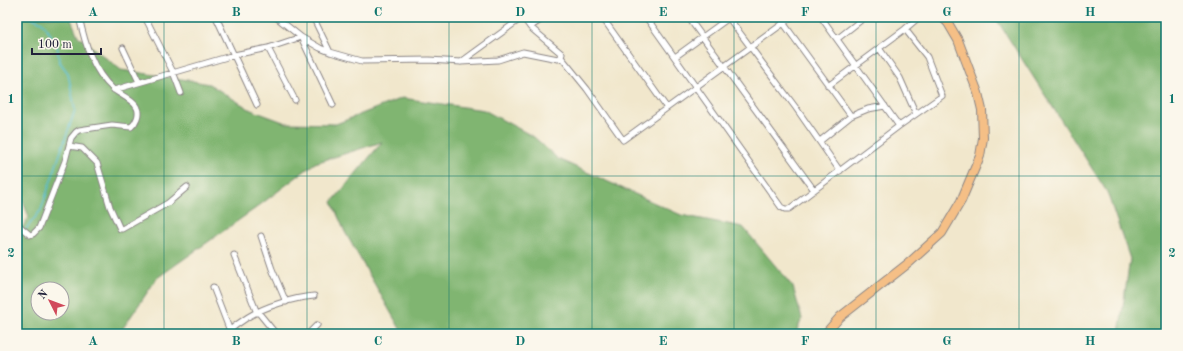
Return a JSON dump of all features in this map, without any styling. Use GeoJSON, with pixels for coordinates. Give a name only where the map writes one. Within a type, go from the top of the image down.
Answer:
{"type":"FeatureCollection","features":[{"type":"Feature","properties":{"kind":"highway"},"geometry":{"type":"LineString","coordinates":[[825,334],[840,317],[910,262],[942,233],[961,201],[980,156],[983,138],[982,110],[978,93],[958,40],[948,23],[942,17]]}},
{"type":"Feature","properties":{"kind":"street"},"geometry":{"type":"LineString","coordinates":[[18,225],[30,235],[34,234],[39,228],[65,161],[73,135],[79,130],[104,126],[127,127],[133,125],[137,119],[138,108],[114,90],[95,67],[88,50],[79,17]]}},
{"type":"Feature","properties":{"kind":"street"},"geometry":{"type":"LineString","coordinates":[[145,17],[173,72],[181,93]]}},
{"type":"Feature","properties":{"kind":"street"},"geometry":{"type":"LineString","coordinates":[[216,17],[256,105]]}},
{"type":"Feature","properties":{"kind":"street"},"geometry":{"type":"LineString","coordinates":[[276,17],[301,37],[330,52],[362,60],[429,60],[461,62],[498,60],[523,52],[558,59],[561,57]]}},
{"type":"Feature","properties":{"kind":"street"},"geometry":{"type":"LineString","coordinates":[[313,17],[330,52]]}},
{"type":"Feature","properties":{"kind":"street"},"geometry":{"type":"LineString","coordinates":[[461,62],[523,17],[530,27],[562,54],[561,57],[587,89],[623,140],[792,17]]}},
{"type":"Feature","properties":{"kind":"street"},"geometry":{"type":"LineString","coordinates":[[530,27],[544,17]]}},
{"type":"Feature","properties":{"kind":"street"},"geometry":{"type":"LineString","coordinates":[[602,17],[667,108]]}},
{"type":"Feature","properties":{"kind":"street"},"geometry":{"type":"LineString","coordinates":[[646,17],[781,207],[785,209],[789,209],[899,126],[942,96],[927,58],[905,29]]}},
{"type":"Feature","properties":{"kind":"street"},"geometry":{"type":"LineString","coordinates":[[688,17],[814,190]]}},
{"type":"Feature","properties":{"kind":"street"},"geometry":{"type":"LineString","coordinates":[[675,57],[729,17],[820,141],[840,172]]}},
{"type":"Feature","properties":{"kind":"street"},"geometry":{"type":"LineString","coordinates":[[779,17],[851,116]]}},
{"type":"Feature","properties":{"kind":"street"},"geometry":{"type":"LineString","coordinates":[[821,17],[899,126]]}},
{"type":"Feature","properties":{"kind":"street"},"geometry":{"type":"LineString","coordinates":[[837,39],[865,17]]}},
{"type":"Feature","properties":{"kind":"street"},"geometry":{"type":"LineString","coordinates":[[828,86],[919,17]]}},
{"type":"Feature","properties":{"kind":"street"},"geometry":{"type":"LineString","coordinates":[[114,90],[234,55],[268,48],[301,37]]}},
{"type":"Feature","properties":{"kind":"street"},"geometry":{"type":"LineString","coordinates":[[301,37],[334,105]]}},
{"type":"Feature","properties":{"kind":"street"},"geometry":{"type":"LineString","coordinates":[[123,48],[139,82]]}},
{"type":"Feature","properties":{"kind":"street"},"geometry":{"type":"LineString","coordinates":[[268,48],[295,100]]}},
{"type":"Feature","properties":{"kind":"street"},"geometry":{"type":"LineString","coordinates":[[879,48],[900,78],[916,114]]}},
{"type":"Feature","properties":{"kind":"street"},"geometry":{"type":"LineString","coordinates":[[820,141],[851,116],[868,109],[885,106]]}},
{"type":"Feature","properties":{"kind":"street"},"geometry":{"type":"LineString","coordinates":[[69,146],[79,147],[84,150],[97,163],[110,207],[120,229],[168,203],[187,187]]}},
{"type":"Feature","properties":{"kind":"street"},"geometry":{"type":"LineString","coordinates":[[261,236],[272,269],[286,302]]}},
{"type":"Feature","properties":{"kind":"street"},"geometry":{"type":"LineString","coordinates":[[234,255],[257,312],[276,334]]}},
{"type":"Feature","properties":{"kind":"street"},"geometry":{"type":"LineString","coordinates":[[213,287],[229,333],[257,312],[286,302],[314,296]]}},
{"type":"Feature","properties":{"kind":"street"},"geometry":{"type":"LineString","coordinates":[[308,334],[317,325]]}},
{"type":"Feature","properties":{"kind":"green space"},"geometry":{"type":"Polygon","coordinates":[[[17,17],[70,17],[78,36],[121,70],[209,84],[251,110],[286,123],[336,124],[402,98],[484,110],[534,137],[558,159],[681,215],[743,227],[793,287],[802,319],[795,334],[403,334],[345,232],[332,202],[382,142],[315,163],[256,208],[157,278],[119,334],[17,334],[17,235],[29,217],[17,186],[17,17]]]}},
{"type":"Feature","properties":{"kind":"green space"},"geometry":{"type":"Polygon","coordinates":[[[995,17],[1166,17],[1166,334],[1119,334],[1130,259],[1107,192],[995,17]]]}},
{"type":"Feature","properties":{"kind":"waterway"},"geometry":{"type":"LineString","coordinates":[[26,229],[41,210],[75,110],[68,73],[59,61],[57,44],[42,22],[30,17]]}},
{"type":"Feature","properties":{"kind":"waterway"},"geometry":{"type":"LineString","coordinates":[[17,242],[23,232]]}}]}
